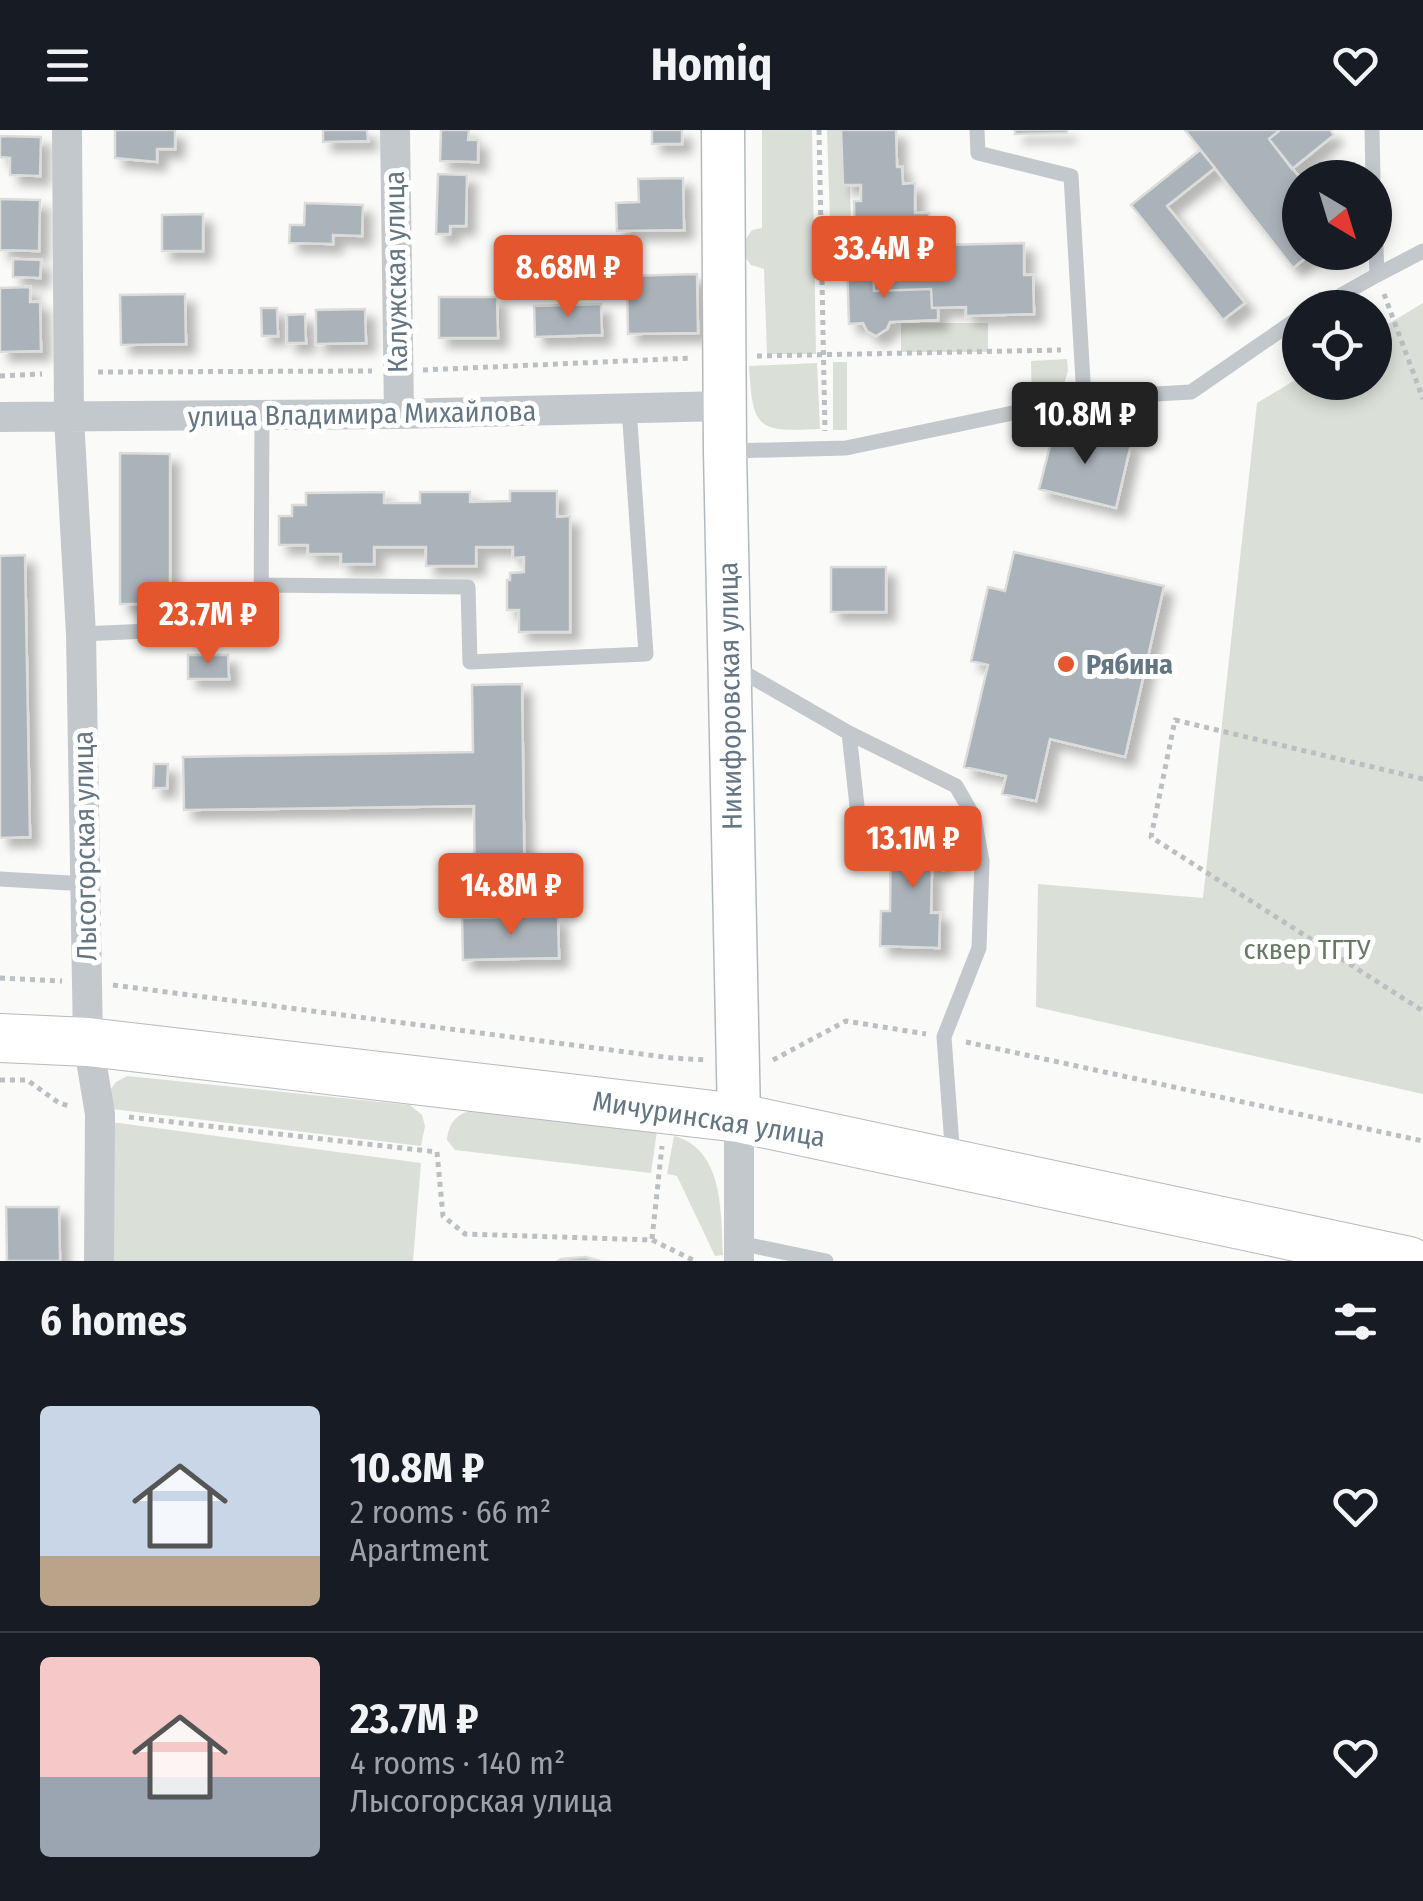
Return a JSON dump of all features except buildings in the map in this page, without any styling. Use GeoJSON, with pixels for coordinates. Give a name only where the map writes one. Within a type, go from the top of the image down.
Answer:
{"type":"FeatureCollection","features":[{"type":"Feature","properties":{"kind":"main road","name":"Никифоровская улица"},"geometry":{"type":"LineString","coordinates":[[723,130],[725,451],[739,1118]]}},
{"type":"Feature","properties":{"kind":"main road","name":"Мичуринская улица"},"geometry":{"type":"LineString","coordinates":[[0,1038],[88,1042],[739,1118],[1409,1261]]}},
{"type":"Feature","properties":{"kind":"street","name":"Лысогорская улица"},"geometry":{"type":"LineString","coordinates":[[68,130],[68,372],[81,634],[88,1042],[100,1114],[99,1261]]}},
{"type":"Feature","properties":{"kind":"street","name":"Калужская улица"},"geometry":{"type":"LineString","coordinates":[[395,130],[399,414]]}},
{"type":"Feature","properties":{"kind":"street","name":"улица Владимира Михайлова"},"geometry":{"type":"LineString","coordinates":[[0,417],[399,414],[725,406]]}},
{"type":"Feature","properties":{"kind":"street","name":"Никифоровская улица"},"geometry":{"type":"LineString","coordinates":[[739,1118],[739,1252]]}},
{"type":"Feature","properties":{"kind":"lane"},"geometry":{"type":"LineString","coordinates":[[977,130],[978,153],[1071,176],[1084,398]]}},
{"type":"Feature","properties":{"kind":"lane"},"geometry":{"type":"LineString","coordinates":[[1372,130],[1373,160]]}},
{"type":"Feature","properties":{"kind":"lane"},"geometry":{"type":"LineString","coordinates":[[1350,290],[1423,251]]}},
{"type":"Feature","properties":{"kind":"lane"},"geometry":{"type":"LineString","coordinates":[[1377,270],[1377,275]]}},
{"type":"Feature","properties":{"kind":"lane"},"geometry":{"type":"LineString","coordinates":[[725,451],[846,448],[1084,398],[1191,392],[1282,330]]}},
{"type":"Feature","properties":{"kind":"lane"},"geometry":{"type":"LineString","coordinates":[[261,586],[468,587],[470,662],[646,654],[630,408]]}},
{"type":"Feature","properties":{"kind":"lane"},"geometry":{"type":"LineString","coordinates":[[81,634],[261,626],[262,416]]}},
{"type":"Feature","properties":{"kind":"lane"},"geometry":{"type":"LineString","coordinates":[[729,664],[849,733],[956,786],[974,816],[982,861],[979,948],[944,1038],[953,1162]]}},
{"type":"Feature","properties":{"kind":"lane"},"geometry":{"type":"LineString","coordinates":[[849,733],[863,860],[982,861]]}},
{"type":"Feature","properties":{"kind":"lane"},"geometry":{"type":"LineString","coordinates":[[0,879],[87,884]]}},
{"type":"Feature","properties":{"kind":"lane"},"geometry":{"type":"LineString","coordinates":[[739,1252],[826,1261]]}},
{"type":"Feature","properties":{"kind":"path"},"geometry":{"type":"LineString","coordinates":[[819,130],[825,449]]}},
{"type":"Feature","properties":{"kind":"path"},"geometry":{"type":"LineString","coordinates":[[1377,275],[1423,398]]}},
{"type":"Feature","properties":{"kind":"path"},"geometry":{"type":"LineString","coordinates":[[0,376],[68,372],[396,371],[726,355],[823,357],[1081,349]]}},
{"type":"Feature","properties":{"kind":"path"},"geometry":{"type":"LineString","coordinates":[[1423,779],[1175,720],[1151,837],[1423,1011]]}},
{"type":"Feature","properties":{"kind":"path"},"geometry":{"type":"LineString","coordinates":[[0,1080],[27,1080],[59,1103],[100,1114],[437,1152],[443,1216],[466,1234],[652,1240],[696,1261]]}},
{"type":"Feature","properties":{"kind":"green space"},"geometry":{"type":"Polygon","coordinates":[[[762,130],[812,130],[816,354],[767,354],[764,269],[751,265],[745,257],[745,240],[752,230],[762,228],[762,130]]]}},
{"type":"Feature","properties":{"kind":"green space"},"geometry":{"type":"Polygon","coordinates":[[[827,130],[848,130],[852,250],[831,251],[827,130]]]}},
{"type":"Feature","properties":{"kind":"green space","name":"сквер ТГТУ"},"geometry":{"type":"Polygon","coordinates":[[[1423,303],[1423,1094],[1036,1007],[1038,884],[1203,898],[1257,403],[1282,388],[1282,400],[1392,400],[1392,322],[1423,303]]]}},
{"type":"Feature","properties":{"kind":"green space"},"geometry":{"type":"Polygon","coordinates":[[[901,323],[988,323],[988,352],[901,352],[901,323]]]}},
{"type":"Feature","properties":{"kind":"green space"},"geometry":{"type":"Polygon","coordinates":[[[1067,359],[1062,390],[1044,402],[1032,401],[1031,361],[1067,359]]]}},
{"type":"Feature","properties":{"kind":"green space"},"geometry":{"type":"Polygon","coordinates":[[[833,362],[847,362],[847,430],[833,430],[833,362]]]}},
{"type":"Feature","properties":{"kind":"green space"},"geometry":{"type":"Polygon","coordinates":[[[817,363],[820,429],[783,429],[762,423],[753,403],[749,366],[817,363]]]}},
{"type":"Feature","properties":{"kind":"green space"},"geometry":{"type":"Polygon","coordinates":[[[127,1076],[410,1105],[422,1115],[425,1126],[421,1146],[112,1109],[108,1093],[127,1076]]]}},
{"type":"Feature","properties":{"kind":"green space"},"geometry":{"type":"Polygon","coordinates":[[[472,1110],[657,1131],[651,1173],[455,1150],[447,1140],[449,1128],[458,1117],[472,1110]]]}},
{"type":"Feature","properties":{"kind":"green space"},"geometry":{"type":"Polygon","coordinates":[[[111,1122],[421,1163],[413,1261],[111,1261],[111,1122]]]}},
{"type":"Feature","properties":{"kind":"green space"},"geometry":{"type":"Polygon","coordinates":[[[674,1136],[690,1143],[711,1168],[720,1202],[723,1255],[715,1256],[677,1176],[667,1174],[674,1136]]]}},
{"type":"Feature","properties":{"kind":"place","name":"Рябина"},"geometry":{"type":"Point","coordinates":[1066,664]}}]}
